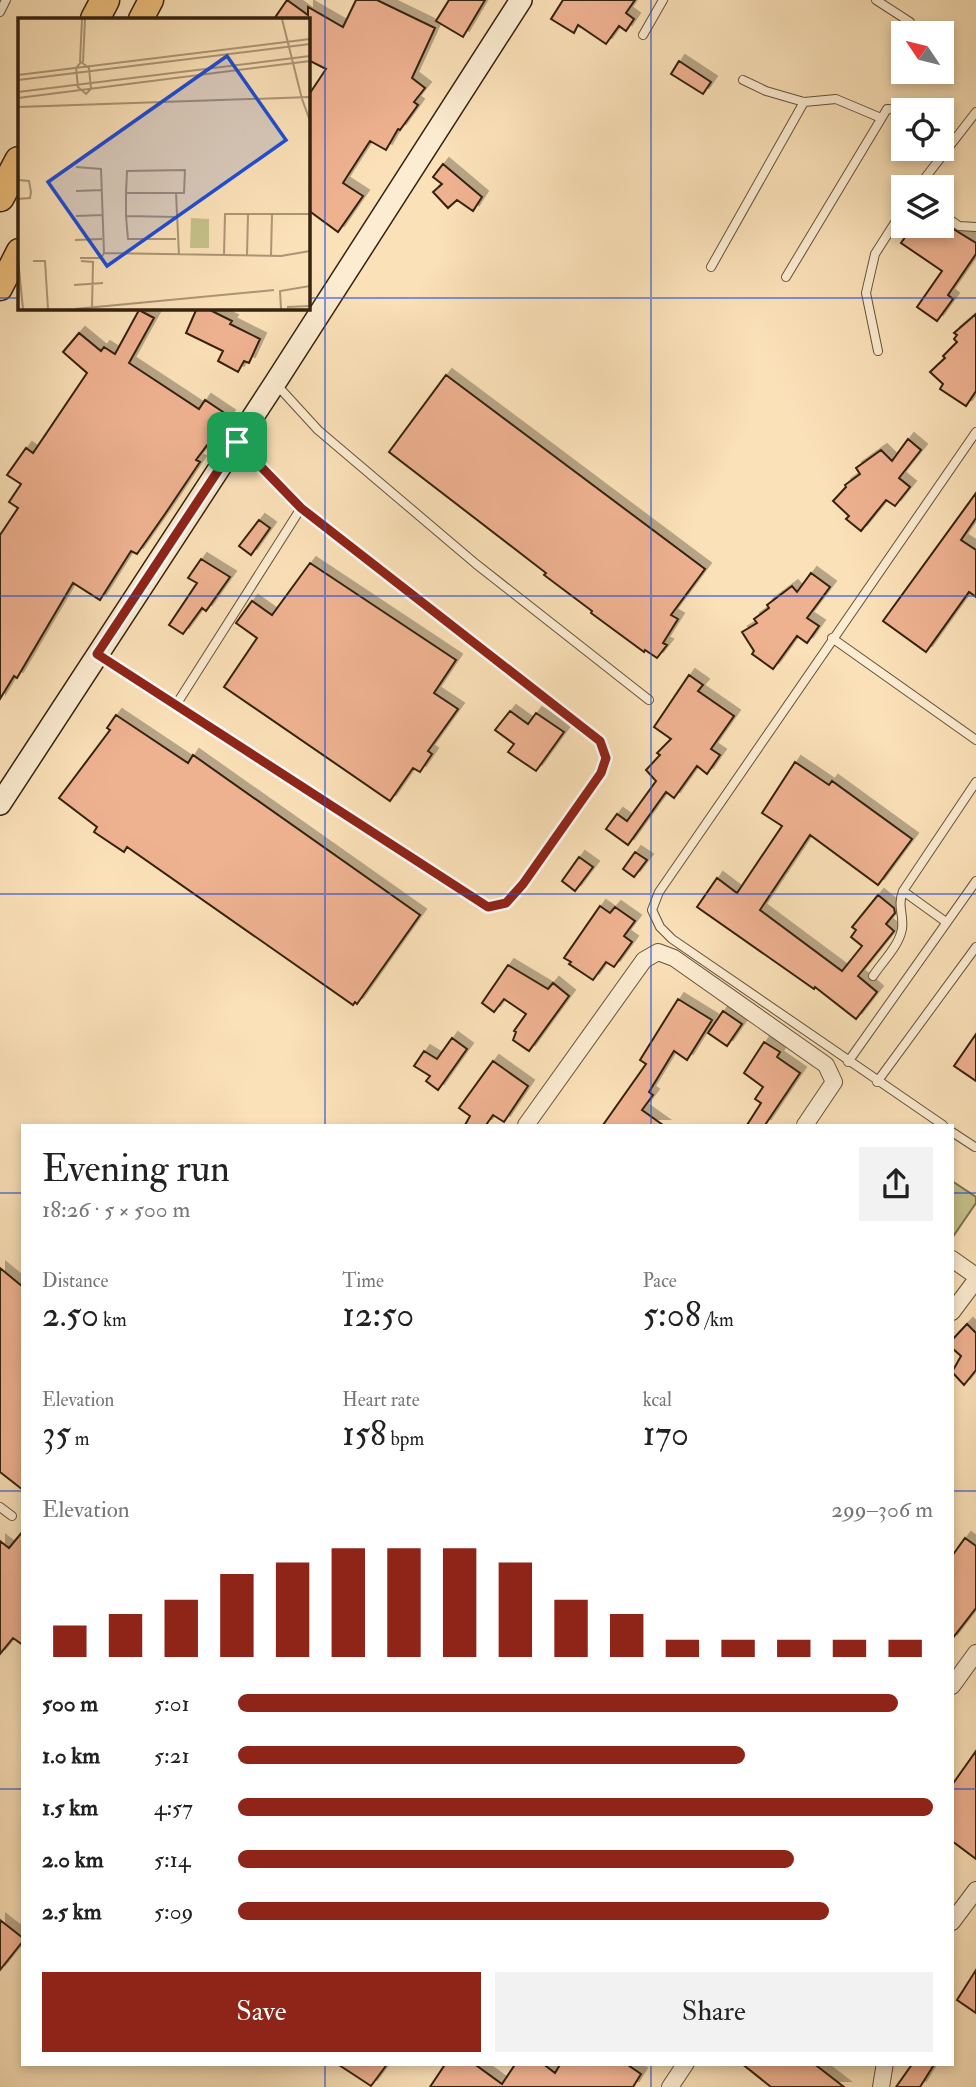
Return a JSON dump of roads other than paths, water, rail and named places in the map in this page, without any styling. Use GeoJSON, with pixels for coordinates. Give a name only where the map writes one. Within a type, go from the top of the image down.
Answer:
{"type":"FeatureCollection","features":[{"type":"Feature","properties":{"kind":"highway"},"geometry":{"type":"LineString","coordinates":[[94,18],[103,0]]}},
{"type":"Feature","properties":{"kind":"highway"},"geometry":{"type":"LineString","coordinates":[[0,197],[18,163]]}},
{"type":"Feature","properties":{"kind":"main road"},"geometry":{"type":"LineString","coordinates":[[142,18],[151,0]]}},
{"type":"Feature","properties":{"kind":"main road"},"geometry":{"type":"LineString","coordinates":[[310,309],[508,0]]}},
{"type":"Feature","properties":{"kind":"main road"},"geometry":{"type":"LineString","coordinates":[[0,804],[521,0]]}},
{"type":"Feature","properties":{"kind":"main road"},"geometry":{"type":"LineString","coordinates":[[0,288],[18,253]]}},
{"type":"Feature","properties":{"kind":"main road"},"geometry":{"type":"LineString","coordinates":[[0,783],[310,310]]}},
{"type":"Feature","properties":{"kind":"street"},"geometry":{"type":"LineString","coordinates":[[527,1124],[644,960],[658,952],[674,958],[825,1065],[834,1082],[806,1124]]}},
{"type":"Feature","properties":{"kind":"street"},"geometry":{"type":"LineString","coordinates":[[954,1261],[976,1278],[954,1309]]}},
{"type":"Feature","properties":{"kind":"street"},"geometry":{"type":"LineString","coordinates":[[954,1683],[976,1653]]}},
{"type":"Feature","properties":{"kind":"street"},"geometry":{"type":"LineString","coordinates":[[954,1919],[976,1890]]}},
{"type":"Feature","properties":{"kind":"street"},"geometry":{"type":"LineString","coordinates":[[670,2087],[684,2066]]}},
{"type":"Feature","properties":{"kind":"street"},"geometry":{"type":"LineString","coordinates":[[881,2087],[884,2066]]}},
{"type":"Feature","properties":{"kind":"lane"},"geometry":{"type":"LineString","coordinates":[[0,12],[6,0]]}},
{"type":"Feature","properties":{"kind":"lane"},"geometry":{"type":"LineString","coordinates":[[643,35],[663,0]]}},
{"type":"Feature","properties":{"kind":"lane"},"geometry":{"type":"LineString","coordinates":[[876,0],[908,21]]}},
{"type":"Feature","properties":{"kind":"lane"},"geometry":{"type":"LineString","coordinates":[[743,80],[766,91],[804,102],[836,99],[881,118]]}},
{"type":"Feature","properties":{"kind":"lane"},"geometry":{"type":"LineString","coordinates":[[711,267],[804,102]]}},
{"type":"Feature","properties":{"kind":"lane"},"geometry":{"type":"LineString","coordinates":[[786,277],[881,118],[887,109],[891,109]]}},
{"type":"Feature","properties":{"kind":"lane"},"geometry":{"type":"LineString","coordinates":[[954,135],[976,112]]}},
{"type":"Feature","properties":{"kind":"lane"},"geometry":{"type":"LineString","coordinates":[[0,191],[18,156]]}},
{"type":"Feature","properties":{"kind":"lane"},"geometry":{"type":"LineString","coordinates":[[954,223],[959,226],[976,227]]}},
{"type":"Feature","properties":{"kind":"lane"},"geometry":{"type":"LineString","coordinates":[[878,351],[866,293],[875,254],[891,229]]}},
{"type":"Feature","properties":{"kind":"lane"},"geometry":{"type":"LineString","coordinates":[[275,383],[318,430],[476,564],[649,700]]}},
{"type":"Feature","properties":{"kind":"lane"},"geometry":{"type":"LineString","coordinates":[[941,1124],[671,939],[660,927],[652,910],[659,892],[976,432]]}},
{"type":"Feature","properties":{"kind":"lane"},"geometry":{"type":"LineString","coordinates":[[97,654],[488,907],[506,903],[523,884],[601,773],[606,758],[600,741],[301,508],[237,442]]}},
{"type":"Feature","properties":{"kind":"lane"},"geometry":{"type":"LineString","coordinates":[[176,705],[301,508]]}},
{"type":"Feature","properties":{"kind":"lane"},"geometry":{"type":"LineString","coordinates":[[832,638],[976,740]]}},
{"type":"Feature","properties":{"kind":"lane"},"geometry":{"type":"LineString","coordinates":[[873,976],[899,938],[902,916],[899,901],[903,891],[976,782]]}},
{"type":"Feature","properties":{"kind":"lane"},"geometry":{"type":"LineString","coordinates":[[848,1062],[976,881]]}},
{"type":"Feature","properties":{"kind":"lane"},"geometry":{"type":"LineString","coordinates":[[903,891],[946,922]]}},
{"type":"Feature","properties":{"kind":"lane"},"geometry":{"type":"LineString","coordinates":[[877,1082],[976,947]]}},
{"type":"Feature","properties":{"kind":"lane"},"geometry":{"type":"LineString","coordinates":[[954,1133],[975,1147]]}},
{"type":"Feature","properties":{"kind":"lane"},"geometry":{"type":"LineString","coordinates":[[0,1507],[12,1516]]}}]}
